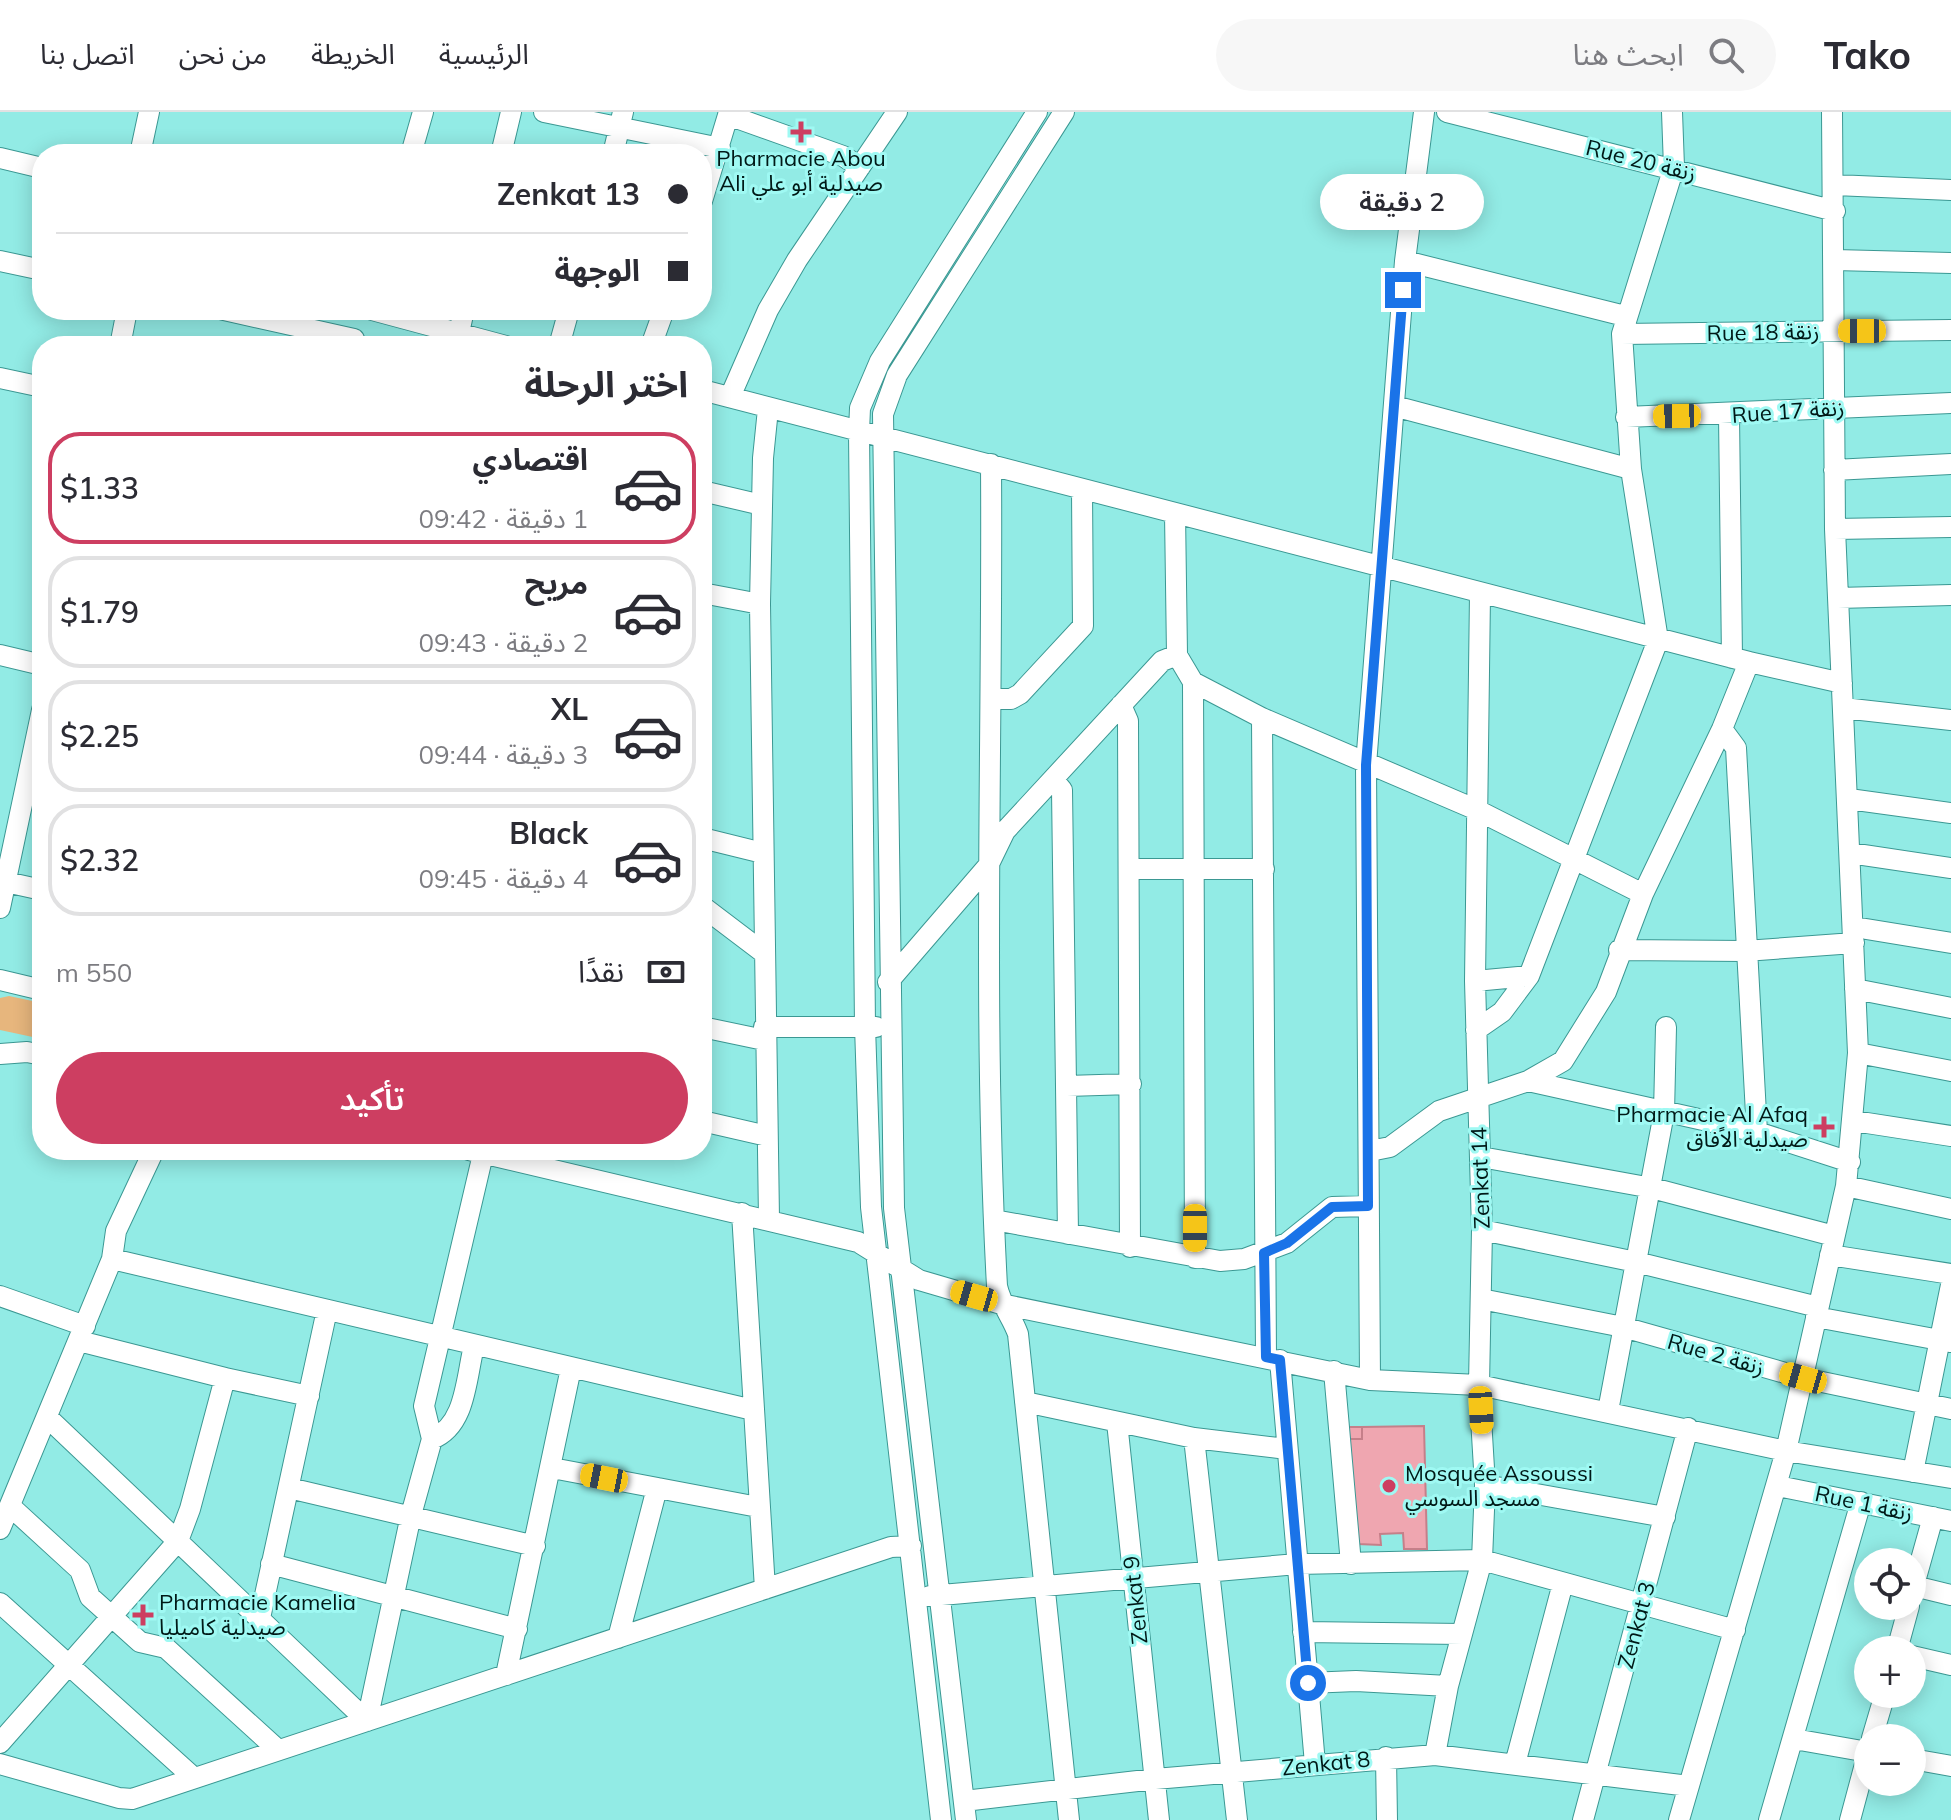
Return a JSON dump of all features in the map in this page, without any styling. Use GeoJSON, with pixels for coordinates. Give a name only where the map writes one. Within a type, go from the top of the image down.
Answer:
{"type":"FeatureCollection","features":[{"type":"Feature","properties":{"kind":"street"},"geometry":{"type":"LineString","coordinates":[[142,144],[149,112]]}},
{"type":"Feature","properties":{"kind":"street"},"geometry":{"type":"LineString","coordinates":[[414,144],[423,112]]}},
{"type":"Feature","properties":{"kind":"street"},"geometry":{"type":"LineString","coordinates":[[503,144],[511,112]]}},
{"type":"Feature","properties":{"kind":"street"},"geometry":{"type":"LineString","coordinates":[[544,112],[622,120],[706,144]]}},
{"type":"Feature","properties":{"kind":"street"},"geometry":{"type":"LineString","coordinates":[[730,397],[768,310],[897,112]]}},
{"type":"Feature","properties":{"kind":"street"},"geometry":{"type":"LineString","coordinates":[[941,1820],[871,1207],[865,1026],[860,408],[880,361],[1037,112]]}},
{"type":"Feature","properties":{"kind":"street"},"geometry":{"type":"LineString","coordinates":[[965,1810],[894,1208],[883,438],[888,394],[897,375],[1064,112]]}},
{"type":"Feature","properties":{"kind":"street"},"geometry":{"type":"LineString","coordinates":[[1370,1380],[1366,765],[1384,567],[1405,261],[1424,112]]}},
{"type":"Feature","properties":{"kind":"street","name":"Rue 20 زنقة"},"geometry":{"type":"LineString","coordinates":[[1447,112],[1674,167],[1835,211]]}},
{"type":"Feature","properties":{"kind":"street"},"geometry":{"type":"LineString","coordinates":[[1476,1030],[1502,1012],[1529,976],[1572,857],[1658,640],[1631,469],[1626,417],[1624,325],[1674,167],[1672,112]]}},
{"type":"Feature","properties":{"kind":"street"},"geometry":{"type":"LineString","coordinates":[[1679,1820],[1778,1486],[1846,1186],[1854,1121],[1858,1053],[1835,529],[1832,331],[1835,185],[1832,112]]}},
{"type":"Feature","properties":{"kind":"street"},"geometry":{"type":"LineString","coordinates":[[712,172],[728,114],[843,156],[860,167]]}},
{"type":"Feature","properties":{"kind":"street"},"geometry":{"type":"LineString","coordinates":[[616,144],[622,120]]}},
{"type":"Feature","properties":{"kind":"street"},"geometry":{"type":"LineString","coordinates":[[712,146],[720,148]]}},
{"type":"Feature","properties":{"kind":"street"},"geometry":{"type":"LineString","coordinates":[[0,158],[32,166]]}},
{"type":"Feature","properties":{"kind":"street"},"geometry":{"type":"LineString","coordinates":[[1835,185],[1951,190]]}},
{"type":"Feature","properties":{"kind":"street"},"geometry":{"type":"LineString","coordinates":[[1835,260],[1951,263]]}},
{"type":"Feature","properties":{"kind":"street"},"geometry":{"type":"LineString","coordinates":[[0,261],[32,268]]}},
{"type":"Feature","properties":{"kind":"street","name":"Rue 18 زنقة"},"geometry":{"type":"LineString","coordinates":[[1405,261],[1624,325],[1832,331],[1951,330]]}},
{"type":"Feature","properties":{"kind":"street"},"geometry":{"type":"LineString","coordinates":[[264,320],[329,336]]}},
{"type":"Feature","properties":{"kind":"street"},"geometry":{"type":"LineString","coordinates":[[410,320],[470,336]]}},
{"type":"Feature","properties":{"kind":"street"},"geometry":{"type":"LineString","coordinates":[[459,333],[462,320]]}},
{"type":"Feature","properties":{"kind":"street"},"geometry":{"type":"LineString","coordinates":[[1,384],[32,386]]}},
{"type":"Feature","properties":{"kind":"street"},"geometry":{"type":"LineString","coordinates":[[712,392],[1658,640],[1842,683]]}},
{"type":"Feature","properties":{"kind":"street","name":"Rue 17 زنقة"},"geometry":{"type":"LineString","coordinates":[[1626,417],[1729,415],[1951,403]]}},
{"type":"Feature","properties":{"kind":"street"},"geometry":{"type":"LineString","coordinates":[[1394,406],[1631,469]]}},
{"type":"Feature","properties":{"kind":"street"},"geometry":{"type":"LineString","coordinates":[[768,409],[760,604],[769,1219]]}},
{"type":"Feature","properties":{"kind":"street"},"geometry":{"type":"LineString","coordinates":[[1370,1151],[1390,1147],[1439,1111],[1528,1081],[1563,1061],[1606,992],[1619,950],[1643,894],[1722,729],[1740,660],[1729,415]]}},
{"type":"Feature","properties":{"kind":"street"},"geometry":{"type":"LineString","coordinates":[[991,464],[993,699],[988,866],[994,1220],[1001,1304],[1018,1334],[1069,1820]]}},
{"type":"Feature","properties":{"kind":"street"},"geometry":{"type":"LineString","coordinates":[[1834,470],[1951,464]]}},
{"type":"Feature","properties":{"kind":"street"},"geometry":{"type":"LineString","coordinates":[[993,699],[1011,699],[1020,694],[1083,626],[1082,490]]}},
{"type":"Feature","properties":{"kind":"street"},"geometry":{"type":"LineString","coordinates":[[712,493],[762,505]]}},
{"type":"Feature","properties":{"kind":"street"},"geometry":{"type":"LineString","coordinates":[[1175,513],[1177,655],[1193,682],[1195,1258]]}},
{"type":"Feature","properties":{"kind":"street"},"geometry":{"type":"LineString","coordinates":[[1835,529],[1951,527]]}},
{"type":"Feature","properties":{"kind":"street","name":"Zenkat 14"},"geometry":{"type":"LineString","coordinates":[[1435,1755],[1448,1686],[1482,1560],[1485,1485],[1479,1385],[1482,1230],[1475,981],[1480,594]]}},
{"type":"Feature","properties":{"kind":"street"},"geometry":{"type":"LineString","coordinates":[[712,595],[760,604]]}},
{"type":"Feature","properties":{"kind":"street"},"geometry":{"type":"LineString","coordinates":[[1838,598],[1951,595]]}},
{"type":"Feature","properties":{"kind":"street"},"geometry":{"type":"LineString","coordinates":[[0,655],[32,663]]}},
{"type":"Feature","properties":{"kind":"street"},"geometry":{"type":"LineString","coordinates":[[891,982],[988,866],[1005,831],[1162,661],[1177,655]]}},
{"type":"Feature","properties":{"kind":"street"},"geometry":{"type":"LineString","coordinates":[[1193,682],[1262,718],[1366,765],[1477,810],[1643,894]]}},
{"type":"Feature","properties":{"kind":"street"},"geometry":{"type":"LineString","coordinates":[[1121,705],[1128,721],[1131,869],[1130,1247]]}},
{"type":"Feature","properties":{"kind":"street"},"geometry":{"type":"LineString","coordinates":[[1843,708],[1951,720]]}},
{"type":"Feature","properties":{"kind":"street"},"geometry":{"type":"LineString","coordinates":[[1262,718],[1264,1253],[1273,1358],[1287,1449],[1315,1764]]}},
{"type":"Feature","properties":{"kind":"street"},"geometry":{"type":"LineString","coordinates":[[1722,729],[1736,748],[1757,1132]]}},
{"type":"Feature","properties":{"kind":"street"},"geometry":{"type":"LineString","coordinates":[[0,908],[32,758]]}},
{"type":"Feature","properties":{"kind":"street"},"geometry":{"type":"LineString","coordinates":[[1053,779],[1062,790],[1068,1234]]}},
{"type":"Feature","properties":{"kind":"street"},"geometry":{"type":"LineString","coordinates":[[1849,799],[1951,813]]}},
{"type":"Feature","properties":{"kind":"street"},"geometry":{"type":"LineString","coordinates":[[712,840],[763,853]]}},
{"type":"Feature","properties":{"kind":"street"},"geometry":{"type":"LineString","coordinates":[[1850,853],[1951,868]]}},
{"type":"Feature","properties":{"kind":"street"},"geometry":{"type":"LineString","coordinates":[[1131,869],[1264,869]]}},
{"type":"Feature","properties":{"kind":"street"},"geometry":{"type":"LineString","coordinates":[[6,882],[32,888]]}},
{"type":"Feature","properties":{"kind":"street"},"geometry":{"type":"LineString","coordinates":[[712,914],[764,953]]}},
{"type":"Feature","properties":{"kind":"street"},"geometry":{"type":"LineString","coordinates":[[1619,950],[1745,951],[1854,935],[1951,943]]}},
{"type":"Feature","properties":{"kind":"street"},"geometry":{"type":"LineString","coordinates":[[1475,981],[1529,976]]}},
{"type":"Feature","properties":{"kind":"street"},"geometry":{"type":"LineString","coordinates":[[0,980],[32,988]]}},
{"type":"Feature","properties":{"kind":"street"},"geometry":{"type":"LineString","coordinates":[[866,982],[891,982]]}},
{"type":"Feature","properties":{"kind":"street"},"geometry":{"type":"LineString","coordinates":[[1855,989],[1951,1008]]}},
{"type":"Feature","properties":{"kind":"street"},"geometry":{"type":"LineString","coordinates":[[712,1028],[764,1034],[865,1026],[891,1027]]}},
{"type":"Feature","properties":{"kind":"street"},"geometry":{"type":"LineString","coordinates":[[1608,1411],[1664,1113],[1666,1027]]}},
{"type":"Feature","properties":{"kind":"street"},"geometry":{"type":"LineString","coordinates":[[0,1054],[32,1053]]}},
{"type":"Feature","properties":{"kind":"street"},"geometry":{"type":"LineString","coordinates":[[1858,1053],[1951,1071]]}},
{"type":"Feature","properties":{"kind":"street"},"geometry":{"type":"LineString","coordinates":[[1528,1081],[1757,1132],[1850,1162]]}},
{"type":"Feature","properties":{"kind":"street"},"geometry":{"type":"LineString","coordinates":[[1067,1086],[1131,1084]]}},
{"type":"Feature","properties":{"kind":"street"},"geometry":{"type":"LineString","coordinates":[[1854,1121],[1951,1136]]}},
{"type":"Feature","properties":{"kind":"street"},"geometry":{"type":"LineString","coordinates":[[712,1123],[767,1136]]}},
{"type":"Feature","properties":{"kind":"street"},"geometry":{"type":"LineString","coordinates":[[1481,1157],[1652,1188],[1832,1245],[1951,1274]]}},
{"type":"Feature","properties":{"kind":"street"},"geometry":{"type":"LineString","coordinates":[[0,1529],[7,1500],[47,1417],[112,1259],[116,1231],[149,1160]]}},
{"type":"Feature","properties":{"kind":"street"},"geometry":{"type":"LineString","coordinates":[[367,1721],[392,1597],[432,1439],[424,1406],[477,1160]]}},
{"type":"Feature","properties":{"kind":"street"},"geometry":{"type":"LineString","coordinates":[[517,1160],[858,1242],[919,1280],[1001,1304],[1370,1380],[1479,1385],[1786,1451],[1951,1478]]}},
{"type":"Feature","properties":{"kind":"street"},"geometry":{"type":"LineString","coordinates":[[1846,1186],[1951,1209]]}},
{"type":"Feature","properties":{"kind":"street"},"geometry":{"type":"LineString","coordinates":[[994,1220],[1220,1261],[1264,1253],[1287,1243],[1332,1207],[1368,1206]]}},
{"type":"Feature","properties":{"kind":"street"},"geometry":{"type":"LineString","coordinates":[[742,1213],[765,1589]]}},
{"type":"Feature","properties":{"kind":"street"},"geometry":{"type":"LineString","coordinates":[[1482,1230],[1636,1262],[1817,1312],[1945,1342]]}},
{"type":"Feature","properties":{"kind":"street"},"geometry":{"type":"LineString","coordinates":[[112,1259],[753,1410]]}},
{"type":"Feature","properties":{"kind":"street"},"geometry":{"type":"LineString","coordinates":[[1913,1472],[1945,1342],[1951,1285]]}},
{"type":"Feature","properties":{"kind":"street"},"geometry":{"type":"LineString","coordinates":[[0,1296],[82,1333],[225,1378],[309,1396]]}},
{"type":"Feature","properties":{"kind":"street","name":"Rue 2 زنقة"},"geometry":{"type":"LineString","coordinates":[[1481,1299],[1623,1327],[1803,1378],[1951,1409]]}},
{"type":"Feature","properties":{"kind":"street"},"geometry":{"type":"LineString","coordinates":[[260,1618],[327,1310]]}},
{"type":"Feature","properties":{"kind":"street"},"geometry":{"type":"LineString","coordinates":[[432,1439],[444,1434],[456,1422],[474,1346]]}},
{"type":"Feature","properties":{"kind":"street"},"geometry":{"type":"LineString","coordinates":[[506,1675],[571,1368]]}},
{"type":"Feature","properties":{"kind":"street"},"geometry":{"type":"LineString","coordinates":[[1334,1371],[1351,1564]]}},
{"type":"Feature","properties":{"kind":"street"},"geometry":{"type":"LineString","coordinates":[[0,1743],[178,1541],[190,1509],[225,1378]]}},
{"type":"Feature","properties":{"kind":"street"},"geometry":{"type":"LineString","coordinates":[[1025,1402],[1194,1438],[1287,1449]]}},
{"type":"Feature","properties":{"kind":"street"},"geometry":{"type":"LineString","coordinates":[[47,1417],[367,1721]]}},
{"type":"Feature","properties":{"kind":"street","name":"Zenkat 9"},"geometry":{"type":"LineString","coordinates":[[1117,1422],[1159,1820]]}},
{"type":"Feature","properties":{"kind":"street","name":"Zenkat 3"},"geometry":{"type":"LineString","coordinates":[[1583,1820],[1688,1428]]}},
{"type":"Feature","properties":{"kind":"street"},"geometry":{"type":"LineString","coordinates":[[1194,1438],[1237,1820]]}},
{"type":"Feature","properties":{"kind":"street"},"geometry":{"type":"LineString","coordinates":[[552,1468],[758,1507]]}},
{"type":"Feature","properties":{"kind":"street"},"geometry":{"type":"LineString","coordinates":[[1485,1485],[1665,1517]]}},
{"type":"Feature","properties":{"kind":"street","name":"Rue 1 زنقة"},"geometry":{"type":"LineString","coordinates":[[1778,1486],[1942,1519]]}},
{"type":"Feature","properties":{"kind":"street"},"geometry":{"type":"LineString","coordinates":[[289,1488],[535,1546]]}},
{"type":"Feature","properties":{"kind":"street"},"geometry":{"type":"LineString","coordinates":[[618,1638],[657,1488]]}},
{"type":"Feature","properties":{"kind":"street"},"geometry":{"type":"LineString","coordinates":[[7,1500],[80,1570],[90,1597],[140,1642],[166,1648],[278,1750]]}},
{"type":"Feature","properties":{"kind":"street"},"geometry":{"type":"LineString","coordinates":[[1769,1820],[1861,1502]]}},
{"type":"Feature","properties":{"kind":"street"},"geometry":{"type":"LineString","coordinates":[[1926,1558],[1942,1519]]}},
{"type":"Feature","properties":{"kind":"street"},"geometry":{"type":"LineString","coordinates":[[0,1764],[132,1799],[891,1547],[911,1546]]}},
{"type":"Feature","properties":{"kind":"street"},"geometry":{"type":"LineString","coordinates":[[917,1597],[1297,1564],[1482,1560],[1643,1602],[1735,1630]]}},
{"type":"Feature","properties":{"kind":"street"},"geometry":{"type":"LineString","coordinates":[[271,1564],[517,1629]]}},
{"type":"Feature","properties":{"kind":"street"},"geometry":{"type":"LineString","coordinates":[[1515,1764],[1563,1583]]}},
{"type":"Feature","properties":{"kind":"street"},"geometry":{"type":"LineString","coordinates":[[1926,1595],[1951,1595]]}},
{"type":"Feature","properties":{"kind":"street"},"geometry":{"type":"LineString","coordinates":[[0,1603],[194,1778]]}},
{"type":"Feature","properties":{"kind":"street"},"geometry":{"type":"LineString","coordinates":[[1303,1632],[1462,1634]]}},
{"type":"Feature","properties":{"kind":"street"},"geometry":{"type":"LineString","coordinates":[[1926,1659],[1951,1665]]}},
{"type":"Feature","properties":{"kind":"street"},"geometry":{"type":"LineString","coordinates":[[1308,1683],[1356,1681],[1448,1686]]}},
{"type":"Feature","properties":{"kind":"street"},"geometry":{"type":"LineString","coordinates":[[1794,1739],[1854,1750]]}},
{"type":"Feature","properties":{"kind":"street","name":"Zenkat 8"},"geometry":{"type":"LineString","coordinates":[[965,1810],[1066,1790],[1155,1779],[1435,1755],[1689,1786]]}},
{"type":"Feature","properties":{"kind":"street"},"geometry":{"type":"LineString","coordinates":[[1386,1757],[1387,1820]]}},
{"type":"Feature","properties":{"kind":"street"},"geometry":{"type":"LineString","coordinates":[[1926,1762],[1951,1766]]}},
{"type":"Feature","properties":{"kind":"street"},"geometry":{"type":"LineString","coordinates":[[1850,1820],[1856,1796]]}},
{"type":"Feature","properties":{"kind":"shaded area"},"geometry":{"type":"Polygon","coordinates":[[[9,996],[32,1001],[32,1037],[0,1030],[0,998],[9,996]]]}},
{"type":"Feature","properties":{"kind":"building","name":"Mosquée Assoussi مسجد السوسي"},"geometry":{"type":"Polygon","coordinates":[[[1424,1426],[1427,1549],[1404,1549],[1403,1533],[1380,1534],[1381,1545],[1358,1544],[1349,1439],[1362,1439],[1362,1427],[1424,1426]]]}},
{"type":"Feature","properties":{"kind":"building"},"geometry":{"type":"Polygon","coordinates":[[[1349,1427],[1362,1427],[1362,1439],[1349,1439],[1349,1427]]]}},
{"type":"Feature","properties":{"kind":"place","name":"Pharmacie Abou Ali صيدلية أبو علي"},"geometry":{"type":"Point","coordinates":[801,132]}},
{"type":"Feature","properties":{"kind":"place","name":"Pharmacie Al Afaq صيدلية الاًفاق"},"geometry":{"type":"Point","coordinates":[1824,1127]}},
{"type":"Feature","properties":{"kind":"place","name":"Mosquée Assoussi مسجد السوسي"},"geometry":{"type":"Point","coordinates":[1389,1486]}},
{"type":"Feature","properties":{"kind":"place","name":"Pharmacie Kamelia صيدلية كاميليا"},"geometry":{"type":"Point","coordinates":[143,1615]}},
{"type":"Feature","properties":{"kind":"route"},"geometry":{"type":"LineString","coordinates":[[1308,1683],[1280,1360],[1266,1357],[1264,1253],[1287,1243],[1332,1207],[1368,1206],[1366,765],[1384,567],[1403,290]]}}]}
